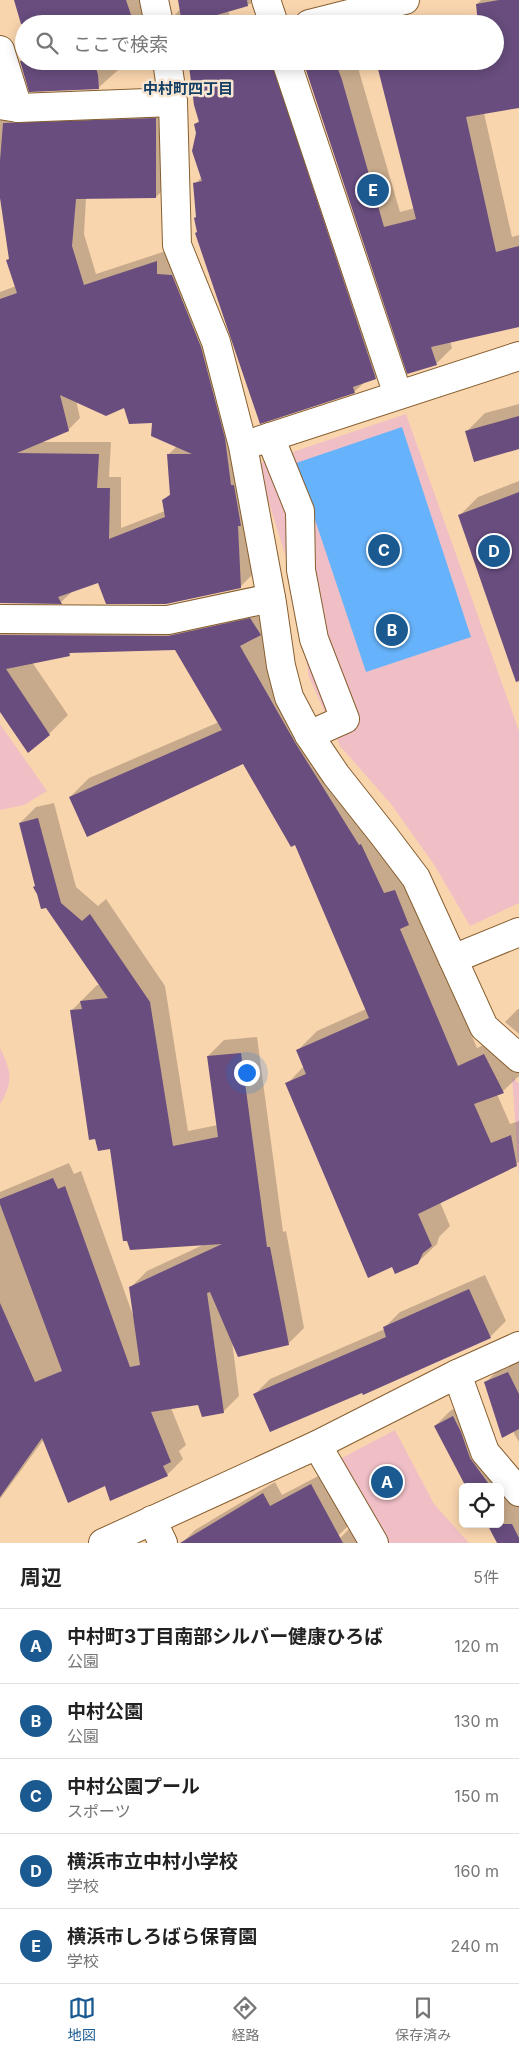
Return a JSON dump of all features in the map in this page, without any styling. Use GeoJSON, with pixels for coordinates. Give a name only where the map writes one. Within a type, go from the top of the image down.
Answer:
{"type":"FeatureCollection","features":[{"type":"Feature","properties":{"kind":"street"},"geometry":{"type":"LineString","coordinates":[[154,0],[158,15]]}},
{"type":"Feature","properties":{"kind":"street"},"geometry":{"type":"LineString","coordinates":[[266,0],[271,15]]}},
{"type":"Feature","properties":{"kind":"street"},"geometry":{"type":"LineString","coordinates":[[345,15],[405,0]]}},
{"type":"Feature","properties":{"kind":"street"},"geometry":{"type":"LineString","coordinates":[[0,50],[9,107],[173,102]]}},
{"type":"Feature","properties":{"kind":"street"},"geometry":{"type":"LineString","coordinates":[[168,70],[173,102],[178,245],[216,342],[243,446],[271,598],[281,666],[289,697],[309,735],[336,775],[416,878],[484,1026],[519,1058]]}},
{"type":"Feature","properties":{"kind":"street"},"geometry":{"type":"LineString","coordinates":[[289,70],[398,395]]}},
{"type":"Feature","properties":{"kind":"street"},"geometry":{"type":"LineString","coordinates":[[243,446],[519,356]]}},
{"type":"Feature","properties":{"kind":"street"},"geometry":{"type":"LineString","coordinates":[[270,437],[300,511],[301,570],[314,639],[346,719],[309,735]]}},
{"type":"Feature","properties":{"kind":"street"},"geometry":{"type":"LineString","coordinates":[[0,619],[168,620],[271,598]]}},
{"type":"Feature","properties":{"kind":"street"},"geometry":{"type":"LineString","coordinates":[[454,959],[519,932]]}},
{"type":"Feature","properties":{"kind":"street"},"geometry":{"type":"LineString","coordinates":[[103,1543],[158,1531],[317,1445],[457,1374],[519,1346]]}},
{"type":"Feature","properties":{"kind":"street"},"geometry":{"type":"LineString","coordinates":[[457,1374],[486,1452],[519,1492]]}},
{"type":"Feature","properties":{"kind":"street"},"geometry":{"type":"LineString","coordinates":[[317,1445],[374,1543]]}},
{"type":"Feature","properties":{"kind":"shaded area"},"geometry":{"type":"Polygon","coordinates":[[[406,414],[519,731],[519,903],[470,926],[435,866],[391,804],[340,746],[309,677],[294,583],[257,464],[406,414]]]}},
{"type":"Feature","properties":{"kind":"shaded area"},"geometry":{"type":"Polygon","coordinates":[[[0,724],[47,791],[24,805],[0,810],[0,724]]]}},
{"type":"Feature","properties":{"kind":"shaded area"},"geometry":{"type":"Polygon","coordinates":[[[0,1048],[9,1070],[9,1082],[0,1104],[0,1048]]]}},
{"type":"Feature","properties":{"kind":"shaded area"},"geometry":{"type":"Polygon","coordinates":[[[512,1077],[519,1084],[519,1176],[512,1077]]]}},
{"type":"Feature","properties":{"kind":"shaded area"},"geometry":{"type":"Polygon","coordinates":[[[395,1430],[434,1504],[469,1543],[387,1543],[338,1460],[395,1430]]]}},
{"type":"Feature","properties":{"kind":"water"},"geometry":{"type":"Polygon","coordinates":[[[402,427],[471,637],[366,672],[296,463],[402,427]]]}},
{"type":"Feature","properties":{"kind":"building"},"geometry":{"type":"Polygon","coordinates":[[[14,0],[126,0],[131,15],[18,15],[14,0]]]}},
{"type":"Feature","properties":{"kind":"building"},"geometry":{"type":"Polygon","coordinates":[[[178,0],[247,0],[248,6],[217,15],[180,15],[178,0]]]}},
{"type":"Feature","properties":{"kind":"building"},"geometry":{"type":"Polygon","coordinates":[[[499,0],[519,0],[519,108],[466,117],[496,252],[519,246],[519,327],[431,347],[437,365],[407,374],[306,70],[338,70],[384,227],[416,219],[378,70],[504,70],[504,15],[477,15],[476,4],[499,0]]]}},
{"type":"Feature","properties":{"kind":"building"},"geometry":{"type":"Polygon","coordinates":[[[23,70],[97,70],[98,75],[99,89],[29,92],[23,70]]]}},
{"type":"Feature","properties":{"kind":"building"},"geometry":{"type":"Polygon","coordinates":[[[190,70],[274,70],[376,379],[353,387],[355,393],[260,424],[195,233],[197,232],[194,218],[196,217],[193,183],[202,181],[192,151],[196,133],[194,124],[199,122],[194,105],[190,70]]]}},
{"type":"Feature","properties":{"kind":"building"},"geometry":{"type":"Polygon","coordinates":[[[156,118],[156,198],[76,199],[72,246],[84,285],[157,261],[157,274],[172,275],[201,347],[225,438],[231,485],[234,485],[241,526],[238,526],[241,588],[166,604],[106,604],[98,583],[58,597],[62,604],[0,603],[0,299],[17,293],[6,260],[9,259],[0,198],[3,123],[156,118]],[[60,395],[69,431],[17,453],[99,454],[97,488],[110,488],[109,539],[165,517],[162,500],[170,495],[167,454],[192,454],[151,436],[152,423],[129,424],[124,408],[106,416],[60,395]]]}},
{"type":"Feature","properties":{"kind":"building"},"geometry":{"type":"Polygon","coordinates":[[[519,416],[519,449],[474,462],[465,431],[519,416]]]}},
{"type":"Feature","properties":{"kind":"building"},"geometry":{"type":"Polygon","coordinates":[[[519,492],[519,681],[516,682],[458,515],[519,492]]]}},
{"type":"Feature","properties":{"kind":"building"},"geometry":{"type":"Polygon","coordinates":[[[250,618],[261,635],[240,646],[296,744],[359,845],[361,844],[384,893],[395,890],[409,925],[400,929],[458,1066],[484,1054],[504,1093],[474,1104],[491,1143],[511,1135],[517,1166],[418,1214],[432,1246],[423,1253],[418,1264],[395,1274],[392,1267],[368,1278],[285,1083],[306,1074],[296,1050],[369,1018],[295,845],[291,847],[243,764],[87,837],[69,797],[222,730],[175,650],[69,653],[70,656],[6,669],[50,735],[28,753],[0,712],[0,635],[168,636],[250,618]]]}},
{"type":"Feature","properties":{"kind":"building"},"geometry":{"type":"Polygon","coordinates":[[[38,818],[61,903],[82,921],[90,914],[150,1002],[173,1146],[218,1137],[207,1056],[241,1053],[267,1247],[270,1247],[289,1345],[238,1357],[210,1292],[207,1293],[224,1413],[202,1417],[198,1405],[151,1412],[171,1462],[163,1466],[168,1476],[110,1501],[105,1486],[68,1503],[42,1438],[0,1497],[0,1303],[35,1382],[62,1371],[0,1204],[0,1199],[53,1178],[58,1189],[65,1186],[130,1367],[140,1365],[129,1287],[222,1244],[130,1250],[127,1241],[123,1241],[110,1149],[98,1151],[95,1139],[89,1140],[70,1010],[82,1009],[80,1001],[108,998],[46,908],[41,909],[33,887],[35,886],[19,823],[38,818]]]}},
{"type":"Feature","properties":{"kind":"building"},"geometry":{"type":"Polygon","coordinates":[[[469,1289],[491,1338],[363,1395],[362,1393],[270,1432],[253,1394],[386,1337],[383,1327],[469,1289]]]}},
{"type":"Feature","properties":{"kind":"building"},"geometry":{"type":"Polygon","coordinates":[[[508,1372],[519,1394],[519,1429],[502,1438],[484,1382],[508,1372]]]}},
{"type":"Feature","properties":{"kind":"building"},"geometry":{"type":"Polygon","coordinates":[[[453,1416],[470,1458],[488,1483],[464,1483],[434,1426],[453,1416]]]}},
{"type":"Feature","properties":{"kind":"building"},"geometry":{"type":"Polygon","coordinates":[[[311,1484],[343,1543],[180,1543],[263,1493],[270,1506],[311,1484]]]}},
{"type":"Feature","properties":{"kind":"building"},"geometry":{"type":"Polygon","coordinates":[[[504,1524],[512,1524],[519,1538],[519,1543],[497,1543],[489,1528],[504,1528],[504,1524]]]}},
{"type":"Feature","properties":{"kind":"place","name":"横浜市しろばら保育園"},"geometry":{"type":"Point","coordinates":[373,190]}},
{"type":"Feature","properties":{"kind":"place","name":"中村公園プール"},"geometry":{"type":"Point","coordinates":[384,550]}},
{"type":"Feature","properties":{"kind":"place","name":"横浜市立中村小学校"},"geometry":{"type":"Point","coordinates":[494,551]}},
{"type":"Feature","properties":{"kind":"place","name":"中村公園"},"geometry":{"type":"Point","coordinates":[392,630]}},
{"type":"Feature","properties":{"kind":"place","name":"中村町3丁目南部シルバー健康ひろば"},"geometry":{"type":"Point","coordinates":[387,1482]}},
{"type":"Feature","properties":{"kind":"district","name":"中村町四丁目"},"geometry":{"type":"Point","coordinates":[188,89]}}]}
